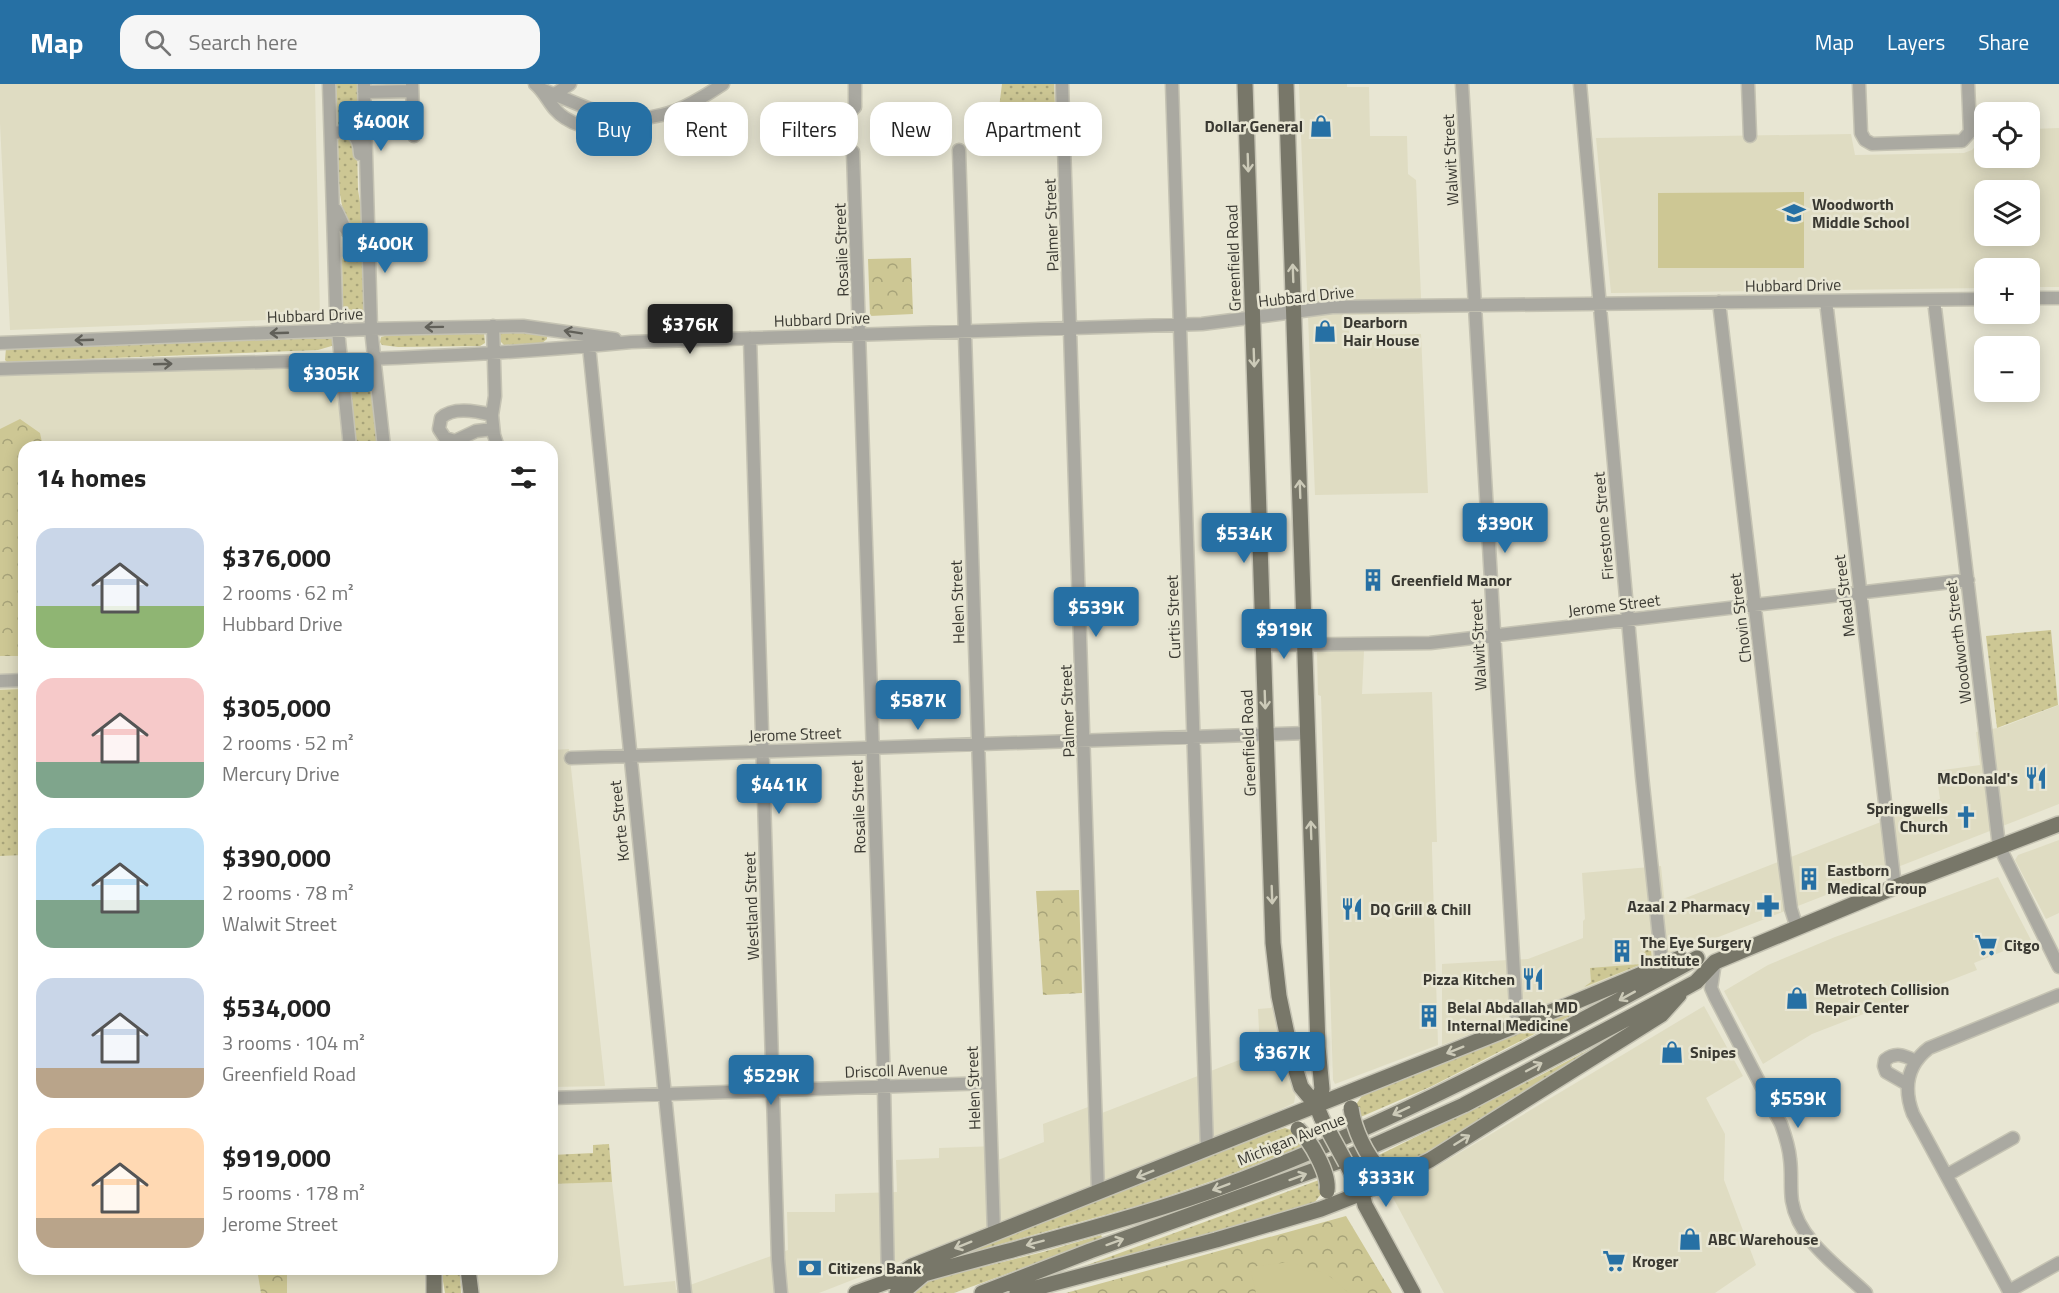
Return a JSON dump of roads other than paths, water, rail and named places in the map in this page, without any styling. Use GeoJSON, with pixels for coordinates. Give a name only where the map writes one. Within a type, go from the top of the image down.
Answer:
{"type":"FeatureCollection","features":[{"type":"Feature","properties":{"kind":"main road","name":"Greenfield Road"},"geometry":{"type":"LineString","coordinates":[[1245,84],[1274,954],[1279,996],[1300,1087],[1319,1112],[1365,1205],[1413,1293]]}},
{"type":"Feature","properties":{"kind":"main road"},"geometry":{"type":"LineString","coordinates":[[1286,84],[1318,1047],[1322,1089],[1319,1112]]}},
{"type":"Feature","properties":{"kind":"main road"},"geometry":{"type":"LineString","coordinates":[[981,1293],[1337,1162],[1464,1105],[1696,982],[1715,962],[1895,887],[2059,824]]}},
{"type":"Feature","properties":{"kind":"main road"},"geometry":{"type":"LineString","coordinates":[[856,1293],[893,1285],[912,1266],[1281,1119],[1319,1112],[1356,1089],[1662,965],[1686,956],[1715,962]]}},
{"type":"Feature","properties":{"kind":"main road","name":"Michigan Avenue"},"geometry":{"type":"LineString","coordinates":[[893,1285],[905,1290],[924,1274],[1129,1217],[1211,1191],[1327,1146],[1474,1077],[1697,958]]}},
{"type":"Feature","properties":{"kind":"main road"},"geometry":{"type":"LineString","coordinates":[[1017,1293],[1313,1212],[1358,1187],[1430,1160],[1661,1015],[1685,988]]}},
{"type":"Feature","properties":{"kind":"main road"},"geometry":{"type":"LineString","coordinates":[[1288,1040],[1296,1048],[1305,1051],[1318,1047]]}},
{"type":"Feature","properties":{"kind":"main road"},"geometry":{"type":"LineString","coordinates":[[1356,1089],[1351,1108],[1355,1126],[1373,1163],[1387,1175]]}},
{"type":"Feature","properties":{"kind":"main road"},"geometry":{"type":"LineString","coordinates":[[1281,1119],[1298,1129],[1308,1139],[1325,1174],[1328,1183],[1327,1191],[1313,1212]]}},
{"type":"Feature","properties":{"kind":"main road"},"geometry":{"type":"LineString","coordinates":[[434,1275],[434,1293]]}},
{"type":"Feature","properties":{"kind":"main road"},"geometry":{"type":"LineString","coordinates":[[467,1275],[471,1293]]}},
{"type":"Feature","properties":{"kind":"street"},"geometry":{"type":"LineString","coordinates":[[329,84],[337,330],[349,441]]}},
{"type":"Feature","properties":{"kind":"street"},"geometry":{"type":"LineString","coordinates":[[555,94],[570,84]]}},
{"type":"Feature","properties":{"kind":"street"},"geometry":{"type":"LineString","coordinates":[[652,117],[674,112],[723,84]]}},
{"type":"Feature","properties":{"kind":"street"},"geometry":{"type":"LineString","coordinates":[[855,84],[856,102]]}},
{"type":"Feature","properties":{"kind":"street","name":"Palmer Street"},"geometry":{"type":"LineString","coordinates":[[1062,84],[1098,1192]]}},
{"type":"Feature","properties":{"kind":"street","name":"Curtis Street"},"geometry":{"type":"LineString","coordinates":[[1172,84],[1207,1149]]}},
{"type":"Feature","properties":{"kind":"street","name":"Walwit Street"},"geometry":{"type":"LineString","coordinates":[[1462,84],[1517,1025]]}},
{"type":"Feature","properties":{"kind":"street","name":"Firestone Street"},"geometry":{"type":"LineString","coordinates":[[1580,84],[1628,620],[1662,965]]}},
{"type":"Feature","properties":{"kind":"street"},"geometry":{"type":"LineString","coordinates":[[1748,84],[1750,136]]}},
{"type":"Feature","properties":{"kind":"street"},"geometry":{"type":"LineString","coordinates":[[1859,84],[1861,133],[1865,140],[1872,144],[1958,143],[1966,138],[1970,132],[1968,84]]}},
{"type":"Feature","properties":{"kind":"street"},"geometry":{"type":"LineString","coordinates":[[538,86],[576,103]]}},
{"type":"Feature","properties":{"kind":"street"},"geometry":{"type":"LineString","coordinates":[[538,86],[553,109],[576,123]]}},
{"type":"Feature","properties":{"kind":"street"},"geometry":{"type":"LineString","coordinates":[[383,441],[371,329],[364,88],[412,87],[414,136]]}},
{"type":"Feature","properties":{"kind":"street"},"geometry":{"type":"LineString","coordinates":[[331,134],[348,131],[355,135],[360,144],[361,190],[368,221]]}},
{"type":"Feature","properties":{"kind":"street","name":"Helen Street"},"geometry":{"type":"LineString","coordinates":[[959,150],[994,1233]]}},
{"type":"Feature","properties":{"kind":"street","name":"Rosalie Street"},"geometry":{"type":"LineString","coordinates":[[854,156],[884,1087],[893,1285]]}},
{"type":"Feature","properties":{"kind":"street"},"geometry":{"type":"LineString","coordinates":[[333,203],[343,227],[349,234],[356,236],[368,234]]}},
{"type":"Feature","properties":{"kind":"street"},"geometry":{"type":"LineString","coordinates":[[2040,298],[2059,298]]}},
{"type":"Feature","properties":{"kind":"street","name":"Hubbard Drive"},"geometry":{"type":"LineString","coordinates":[[0,369],[375,358],[548,350],[631,342],[1180,325],[1332,307],[1974,299]]}},
{"type":"Feature","properties":{"kind":"street","name":"Woodworth Street"},"geometry":{"type":"LineString","coordinates":[[1934,300],[1999,846],[2059,967]]}},
{"type":"Feature","properties":{"kind":"street","name":"Mead Street"},"geometry":{"type":"LineString","coordinates":[[1826,301],[1895,887]]}},
{"type":"Feature","properties":{"kind":"street","name":"Chovin Street"},"geometry":{"type":"LineString","coordinates":[[1719,303],[1785,864],[1791,909],[1797,928]]}},
{"type":"Feature","properties":{"kind":"street"},"geometry":{"type":"LineString","coordinates":[[493,326],[495,396],[492,415],[496,441]]}},
{"type":"Feature","properties":{"kind":"street","name":"Hubbard Drive"},"geometry":{"type":"LineString","coordinates":[[0,343],[493,326],[549,329],[631,342]]}},
{"type":"Feature","properties":{"kind":"street"},"geometry":{"type":"LineString","coordinates":[[548,350],[552,338],[549,329]]}},
{"type":"Feature","properties":{"kind":"street","name":"Westland Street"},"geometry":{"type":"LineString","coordinates":[[750,338],[781,1293]]}},
{"type":"Feature","properties":{"kind":"street","name":"Korte Street"},"geometry":{"type":"LineString","coordinates":[[589,346],[685,1293]]}},
{"type":"Feature","properties":{"kind":"street"},"geometry":{"type":"LineString","coordinates":[[492,415],[474,411],[450,412],[441,418],[439,429],[445,438],[455,441],[476,431],[493,429]]}},
{"type":"Feature","properties":{"kind":"street","name":"Jerome Street"},"geometry":{"type":"LineString","coordinates":[[1263,645],[1430,643],[1968,580]]}},
{"type":"Feature","properties":{"kind":"street"},"geometry":{"type":"LineString","coordinates":[[0,681],[18,680]]}},
{"type":"Feature","properties":{"kind":"street","name":"Jerome Street"},"geometry":{"type":"LineString","coordinates":[[571,758],[1308,733]]}},
{"type":"Feature","properties":{"kind":"street"},"geometry":{"type":"LineString","coordinates":[[1715,962],[1711,988],[1786,1140],[1791,1161],[1792,1200],[1798,1218],[1811,1240],[1866,1293]]}},
{"type":"Feature","properties":{"kind":"street"},"geometry":{"type":"LineString","coordinates":[[2059,995],[1933,1046],[1916,1061],[1907,1084],[1913,1114],[2009,1292],[2059,1263]]}},
{"type":"Feature","properties":{"kind":"street"},"geometry":{"type":"LineString","coordinates":[[1907,1084],[1886,1072],[1884,1066],[1886,1060],[1895,1055],[1903,1055],[1916,1061]]}},
{"type":"Feature","properties":{"kind":"street","name":"Driscoll Avenue"},"geometry":{"type":"LineString","coordinates":[[558,1098],[989,1083]]}},
{"type":"Feature","properties":{"kind":"street"},"geometry":{"type":"LineString","coordinates":[[1947,1175],[2013,1138]]}},
{"type":"Feature","properties":{"kind":"street"},"geometry":{"type":"LineString","coordinates":[[435,1275],[439,1293]]}},
{"type":"Feature","properties":{"kind":"street"},"geometry":{"type":"LineString","coordinates":[[464,1293],[466,1275]]}},
{"type":"Feature","properties":{"kind":"place","name":"Dollar General"},"geometry":{"type":"Point","coordinates":[1321,126]}},
{"type":"Feature","properties":{"kind":"place","name":"Woodworth Middle School"},"geometry":{"type":"Point","coordinates":[1794,213]}},
{"type":"Feature","properties":{"kind":"place","name":"Dearborn Hair House"},"geometry":{"type":"Point","coordinates":[1325,331]}},
{"type":"Feature","properties":{"kind":"place","name":"Greenfield Manor"},"geometry":{"type":"Point","coordinates":[1373,580]}},
{"type":"Feature","properties":{"kind":"place","name":"McDonald's"},"geometry":{"type":"Point","coordinates":[2036,778]}},
{"type":"Feature","properties":{"kind":"place","name":"Springwells Church"},"geometry":{"type":"Point","coordinates":[1966,817]}},
{"type":"Feature","properties":{"kind":"place","name":"Eastborn Medical Group"},"geometry":{"type":"Point","coordinates":[1809,879]}},
{"type":"Feature","properties":{"kind":"place","name":"Azaal 2 Pharmacy"},"geometry":{"type":"Point","coordinates":[1768,906]}},
{"type":"Feature","properties":{"kind":"place","name":"DQ Grill & Chill"},"geometry":{"type":"Point","coordinates":[1352,909]}},
{"type":"Feature","properties":{"kind":"place","name":"Citgo"},"geometry":{"type":"Point","coordinates":[1986,945]}},
{"type":"Feature","properties":{"kind":"place","name":"The Eye Surgery Institute"},"geometry":{"type":"Point","coordinates":[1622,951]}},
{"type":"Feature","properties":{"kind":"place","name":"Pizza Kitchen"},"geometry":{"type":"Point","coordinates":[1533,979]}},
{"type":"Feature","properties":{"kind":"place","name":"Metrotech Collision Repair Center"},"geometry":{"type":"Point","coordinates":[1797,998]}},
{"type":"Feature","properties":{"kind":"place","name":"Belal Abdallah, MD Internal Medicine"},"geometry":{"type":"Point","coordinates":[1429,1016]}},
{"type":"Feature","properties":{"kind":"place","name":"Snipes"},"geometry":{"type":"Point","coordinates":[1672,1052]}},
{"type":"Feature","properties":{"kind":"place","name":"ABC Warehouse"},"geometry":{"type":"Point","coordinates":[1690,1239]}},
{"type":"Feature","properties":{"kind":"place","name":"Kroger"},"geometry":{"type":"Point","coordinates":[1614,1261]}},
{"type":"Feature","properties":{"kind":"place","name":"Citizens Bank"},"geometry":{"type":"Point","coordinates":[810,1268]}}]}
